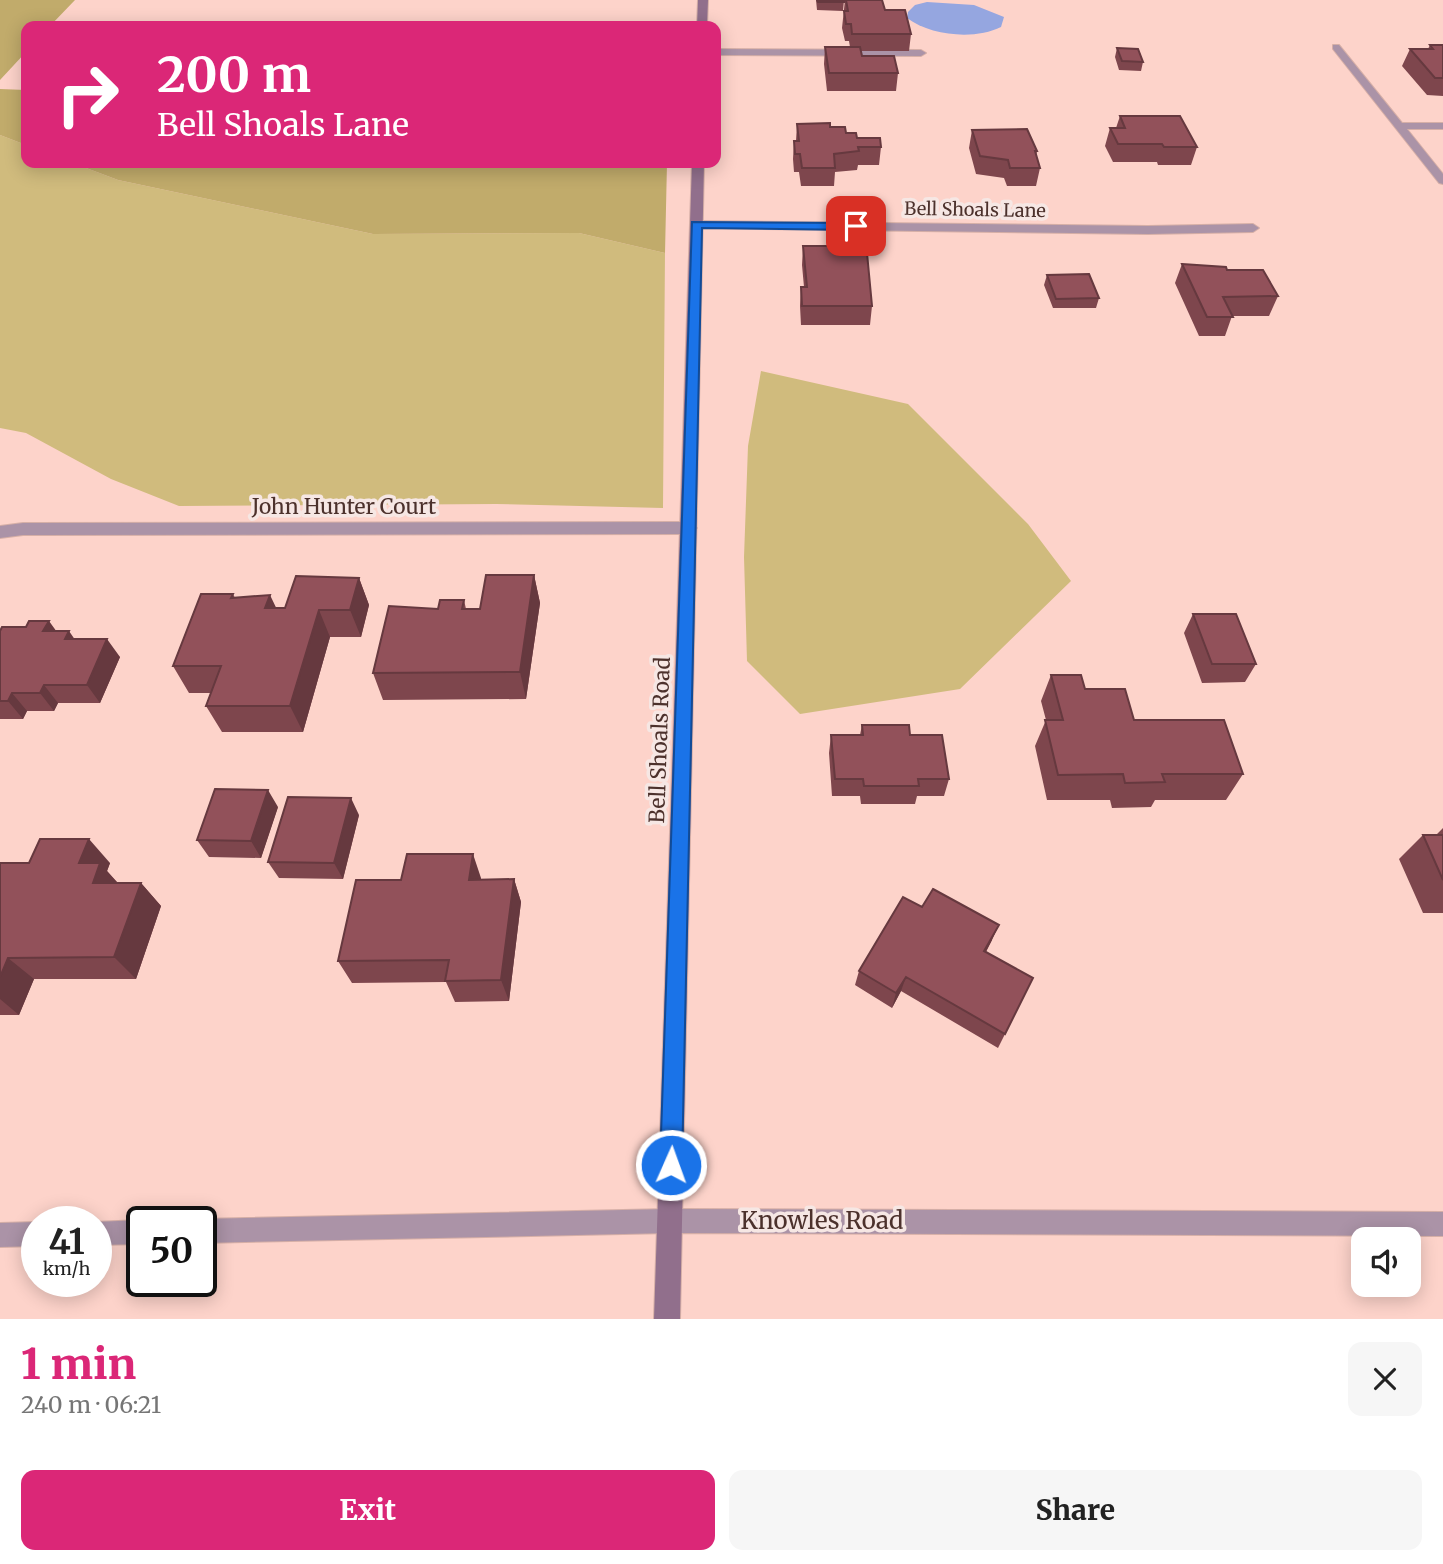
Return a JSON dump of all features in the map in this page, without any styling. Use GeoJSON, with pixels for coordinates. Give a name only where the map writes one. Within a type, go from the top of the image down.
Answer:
{"type":"FeatureCollection","features":[{"type":"Feature","properties":{"kind":"main road"},"geometry":{"type":"LineString","coordinates":[[702,21],[703,0]]}},
{"type":"Feature","properties":{"kind":"main road","name":"Bell Shoals Road"},"geometry":{"type":"LineString","coordinates":[[667,1319],[698,168]]}},
{"type":"Feature","properties":{"kind":"street"},"geometry":{"type":"LineString","coordinates":[[1336,47],[1443,181]]}},
{"type":"Feature","properties":{"kind":"street"},"geometry":{"type":"LineString","coordinates":[[721,52],[921,53]]}},
{"type":"Feature","properties":{"kind":"street"},"geometry":{"type":"LineString","coordinates":[[1399,127],[1443,126]]}},
{"type":"Feature","properties":{"kind":"street","name":"Bell Shoals Lane"},"geometry":{"type":"LineString","coordinates":[[696,225],[1148,230],[1253,228]]}},
{"type":"Feature","properties":{"kind":"street","name":"John Hunter Court"},"geometry":{"type":"LineString","coordinates":[[0,532],[23,528],[689,528]]}},
{"type":"Feature","properties":{"kind":"street","name":"Knowles Road"},"geometry":{"type":"LineString","coordinates":[[217,1231],[670,1221],[1443,1224]]}},
{"type":"Feature","properties":{"kind":"street"},"geometry":{"type":"LineString","coordinates":[[0,1235],[21,1234]]}},
{"type":"Feature","properties":{"kind":"shaded area"},"geometry":{"type":"Polygon","coordinates":[[[0,0],[75,0],[55,21],[21,21],[21,57],[0,80],[0,0]]]}},
{"type":"Feature","properties":{"kind":"shaded area"},"geometry":{"type":"Polygon","coordinates":[[[0,89],[21,90],[21,143],[0,135],[0,89]]]}},
{"type":"Feature","properties":{"kind":"shaded area"},"geometry":{"type":"Polygon","coordinates":[[[0,135],[21,143],[21,168],[86,168],[118,180],[373,234],[579,233],[665,253],[663,508],[496,504],[179,506],[111,479],[26,433],[0,428],[0,135]]]}},
{"type":"Feature","properties":{"kind":"shaded area"},"geometry":{"type":"Polygon","coordinates":[[[86,168],[667,168],[665,253],[579,233],[373,234],[118,180],[86,168]]]}},
{"type":"Feature","properties":{"kind":"shaded area"},"geometry":{"type":"Polygon","coordinates":[[[761,371],[908,404],[1028,524],[1071,581],[960,689],[800,714],[747,661],[744,557],[748,446],[761,371]]]}},
{"type":"Feature","properties":{"kind":"water"},"geometry":{"type":"Polygon","coordinates":[[[927,2],[974,5],[1004,17],[1001,27],[979,34],[940,32],[907,18],[908,12],[915,5],[927,2]]]}},
{"type":"Feature","properties":{"kind":"building"},"geometry":{"type":"Polygon","coordinates":[[[817,0],[844,0],[844,2],[818,2],[817,0]]]}},
{"type":"Feature","properties":{"kind":"building"},"geometry":{"type":"Polygon","coordinates":[[[846,0],[882,0],[885,10],[905,10],[911,34],[852,34],[851,24],[846,24],[846,0]]]}},
{"type":"Feature","properties":{"kind":"building"},"geometry":{"type":"Polygon","coordinates":[[[1430,45],[1443,45],[1443,78],[1435,78],[1410,49],[1433,49],[1430,45]]]}},
{"type":"Feature","properties":{"kind":"building"},"geometry":{"type":"Polygon","coordinates":[[[825,47],[860,47],[862,56],[894,56],[898,73],[829,73],[825,47]]]}},
{"type":"Feature","properties":{"kind":"building"},"geometry":{"type":"Polygon","coordinates":[[[1117,48],[1138,49],[1143,62],[1122,61],[1117,48]]]}},
{"type":"Feature","properties":{"kind":"building"},"geometry":{"type":"Polygon","coordinates":[[[1120,116],[1180,116],[1197,147],[1118,144],[1110,128],[1125,128],[1120,116]]]}},
{"type":"Feature","properties":{"kind":"building"},"geometry":{"type":"Polygon","coordinates":[[[830,123],[830,127],[845,127],[846,133],[856,133],[857,138],[880,138],[881,147],[858,147],[859,151],[834,154],[835,168],[802,168],[800,154],[795,154],[794,141],[799,141],[797,124],[830,123]]]}},
{"type":"Feature","properties":{"kind":"building"},"geometry":{"type":"Polygon","coordinates":[[[1027,129],[1037,151],[1040,168],[1010,168],[1008,160],[980,156],[972,130],[1027,129]]]}},
{"type":"Feature","properties":{"kind":"building"},"geometry":{"type":"Polygon","coordinates":[[[803,246],[840,246],[841,253],[867,253],[872,306],[802,306],[801,287],[807,287],[803,246]]]}},
{"type":"Feature","properties":{"kind":"building"},"geometry":{"type":"Polygon","coordinates":[[[1182,264],[1226,267],[1227,270],[1263,270],[1278,296],[1223,297],[1233,317],[1207,317],[1182,264]]]}},
{"type":"Feature","properties":{"kind":"building"},"geometry":{"type":"Polygon","coordinates":[[[1089,274],[1099,298],[1056,299],[1047,275],[1089,274]]]}},
{"type":"Feature","properties":{"kind":"building"},"geometry":{"type":"Polygon","coordinates":[[[486,575],[534,575],[520,672],[373,673],[389,606],[438,609],[440,600],[464,600],[462,609],[480,609],[486,575]]]}},
{"type":"Feature","properties":{"kind":"building"},"geometry":{"type":"Polygon","coordinates":[[[296,576],[359,578],[350,610],[319,610],[290,706],[206,706],[221,666],[173,666],[201,594],[233,594],[231,598],[270,595],[265,608],[285,608],[296,576]]]}},
{"type":"Feature","properties":{"kind":"building"},"geometry":{"type":"Polygon","coordinates":[[[1193,614],[1236,614],[1256,664],[1212,664],[1193,614]]]}},
{"type":"Feature","properties":{"kind":"building"},"geometry":{"type":"Polygon","coordinates":[[[29,621],[49,621],[43,631],[69,631],[65,639],[107,639],[87,685],[44,685],[40,693],[12,693],[8,701],[0,701],[0,631],[2,627],[26,627],[29,621]]]}},
{"type":"Feature","properties":{"kind":"building"},"geometry":{"type":"Polygon","coordinates":[[[1051,675],[1081,675],[1085,689],[1125,689],[1134,720],[1224,720],[1243,774],[1162,774],[1165,782],[1125,783],[1123,774],[1058,775],[1045,720],[1063,720],[1051,675]]]}},
{"type":"Feature","properties":{"kind":"building"},"geometry":{"type":"Polygon","coordinates":[[[862,725],[909,725],[910,735],[942,735],[949,779],[918,779],[919,786],[864,786],[863,779],[835,779],[831,735],[863,735],[862,725]]]}},
{"type":"Feature","properties":{"kind":"building"},"geometry":{"type":"Polygon","coordinates":[[[215,789],[268,790],[251,841],[197,840],[215,789]]]}},
{"type":"Feature","properties":{"kind":"building"},"geometry":{"type":"Polygon","coordinates":[[[288,797],[351,798],[334,863],[268,862],[288,797]]]}},
{"type":"Feature","properties":{"kind":"building"},"geometry":{"type":"Polygon","coordinates":[[[1423,835],[1443,835],[1443,880],[1423,835]]]}},
{"type":"Feature","properties":{"kind":"building"},"geometry":{"type":"Polygon","coordinates":[[[40,839],[89,839],[79,863],[100,863],[93,883],[141,883],[114,957],[8,958],[0,977],[0,863],[29,863],[40,839]]]}},
{"type":"Feature","properties":{"kind":"building"},"geometry":{"type":"Polygon","coordinates":[[[407,854],[473,854],[469,880],[514,879],[501,980],[445,981],[449,960],[338,961],[356,880],[401,880],[407,854]]]}},
{"type":"Feature","properties":{"kind":"building"},"geometry":{"type":"Polygon","coordinates":[[[933,889],[999,925],[984,951],[1033,978],[1005,1034],[906,977],[896,993],[859,971],[903,897],[922,907],[933,889]]]}},
{"type":"Feature","properties":{"kind":"route"},"geometry":{"type":"LineString","coordinates":[[671,1165],[696,225],[856,226]]}}]}
